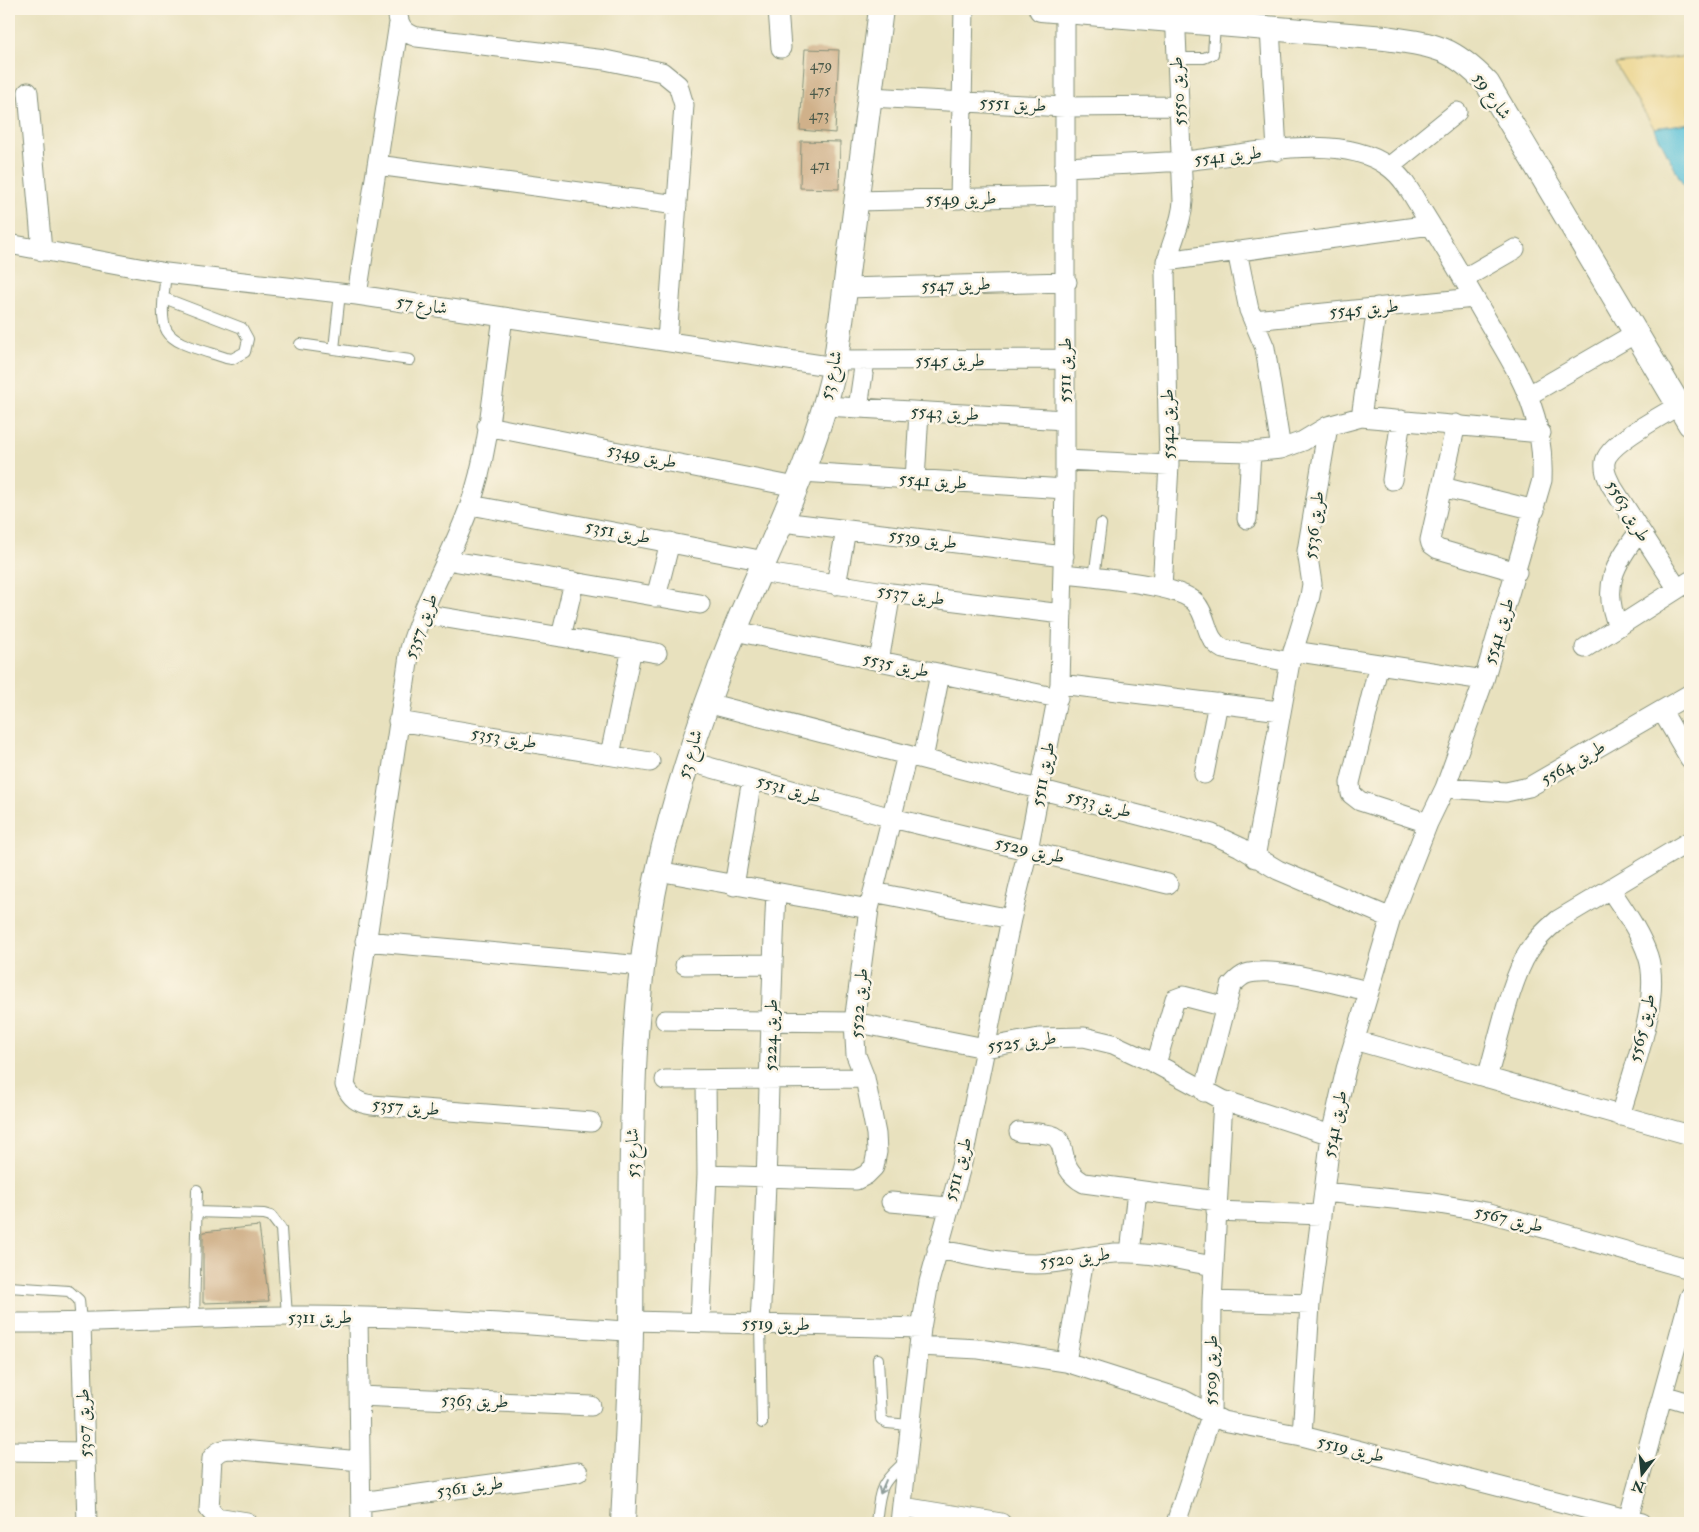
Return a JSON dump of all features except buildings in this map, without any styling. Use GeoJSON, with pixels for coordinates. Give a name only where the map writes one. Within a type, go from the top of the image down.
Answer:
{"type":"FeatureCollection","features":[{"type":"Feature","properties":{"kind":"street"},"geometry":{"type":"LineString","coordinates":[[778,9],[781,48]]}},
{"type":"Feature","properties":{"kind":"street","name":"شارع 53"},"geometry":{"type":"LineString","coordinates":[[623,1523],[631,1326],[633,1075],[636,1018],[642,966],[658,871],[687,761],[707,703],[799,479],[824,406],[835,364],[881,9]]}},
{"type":"Feature","properties":{"kind":"street","name":"طريق 5551"},"geometry":{"type":"LineString","coordinates":[[960,199],[964,9]]}},
{"type":"Feature","properties":{"kind":"street","name":"شارع 59"},"geometry":{"type":"LineString","coordinates":[[1041,9],[1175,14],[1215,23],[1432,44],[1451,53],[1471,66],[1487,83],[1636,333],[1687,408]]}},
{"type":"Feature","properties":{"kind":"street","name":"طريق 5511"},"geometry":{"type":"LineString","coordinates":[[902,1515],[920,1337],[936,1249],[962,1163],[1011,918],[1028,850],[1059,691],[1065,489],[1065,11]]}},
{"type":"Feature","properties":{"kind":"street","name":"طريق 5550"},"geometry":{"type":"LineString","coordinates":[[1166,261],[1182,216],[1182,161],[1175,14]]}},
{"type":"Feature","properties":{"kind":"street"},"geometry":{"type":"LineString","coordinates":[[348,294],[378,165],[399,16]]}},
{"type":"Feature","properties":{"kind":"street"},"geometry":{"type":"LineString","coordinates":[[399,16],[403,30],[418,37],[605,60],[662,72],[671,78],[683,95],[684,105],[667,341]]}},
{"type":"Feature","properties":{"kind":"street"},"geometry":{"type":"LineString","coordinates":[[1270,28],[1277,151]]}},
{"type":"Feature","properties":{"kind":"street"},"geometry":{"type":"LineString","coordinates":[[28,92],[42,251]]}},
{"type":"Feature","properties":{"kind":"street","name":"طريق 5551"},"geometry":{"type":"LineString","coordinates":[[869,97],[1064,106],[1179,106]]}},
{"type":"Feature","properties":{"kind":"street"},"geometry":{"type":"LineString","coordinates":[[1389,167],[1457,112]]}},
{"type":"Feature","properties":{"kind":"street","name":"طريق 5541"},"geometry":{"type":"LineString","coordinates":[[1064,167],[1182,161],[1304,148],[1346,150],[1373,158],[1389,167],[1401,179],[1431,225],[1529,395],[1541,433],[1543,456],[1542,480],[1517,572],[1484,680],[1445,788],[1428,823],[1391,918],[1354,1040],[1331,1135],[1310,1304],[1302,1436]]}},
{"type":"Feature","properties":{"kind":"street"},"geometry":{"type":"LineString","coordinates":[[378,165],[677,205]]}},
{"type":"Feature","properties":{"kind":"street","name":"طريق 5549"},"geometry":{"type":"LineString","coordinates":[[857,201],[1064,196]]}},
{"type":"Feature","properties":{"kind":"street"},"geometry":{"type":"LineString","coordinates":[[1166,261],[1431,225]]}},
{"type":"Feature","properties":{"kind":"street","name":"شارع 57"},"geometry":{"type":"LineString","coordinates":[[9,244],[166,272],[348,294],[503,318],[835,364]]}},
{"type":"Feature","properties":{"kind":"street"},"geometry":{"type":"LineString","coordinates":[[1463,279],[1515,249]]}},
{"type":"Feature","properties":{"kind":"street"},"geometry":{"type":"LineString","coordinates":[[1237,251],[1247,300],[1265,348],[1281,449]]}},
{"type":"Feature","properties":{"kind":"street","name":"طريق 5542"},"geometry":{"type":"LineString","coordinates":[[1162,588],[1169,458],[1166,261]]}},
{"type":"Feature","properties":{"kind":"street","name":"طريق 5547"},"geometry":{"type":"LineString","coordinates":[[846,288],[1066,282]]}},
{"type":"Feature","properties":{"kind":"street","name":"طريق 5545"},"geometry":{"type":"LineString","coordinates":[[1254,320],[1474,298]]}},
{"type":"Feature","properties":{"kind":"street"},"geometry":{"type":"LineString","coordinates":[[1361,417],[1377,307]]}},
{"type":"Feature","properties":{"kind":"street","name":"طريق 5357"},"geometry":{"type":"LineString","coordinates":[[503,318],[480,468],[471,505],[423,614],[410,649],[345,1085],[350,1096],[360,1103],[591,1122]]}},
{"type":"Feature","properties":{"kind":"street"},"geometry":{"type":"LineString","coordinates":[[1529,395],[1636,333]]}},
{"type":"Feature","properties":{"kind":"street","name":"طريق 5545"},"geometry":{"type":"LineString","coordinates":[[835,364],[865,360],[1065,359]]}},
{"type":"Feature","properties":{"kind":"street"},"geometry":{"type":"LineString","coordinates":[[858,408],[865,360]]}},
{"type":"Feature","properties":{"kind":"street","name":"طريق 5543"},"geometry":{"type":"LineString","coordinates":[[824,406],[1065,420]]}},
{"type":"Feature","properties":{"kind":"street","name":"طريق 5563"},"geometry":{"type":"LineString","coordinates":[[1585,648],[1684,585],[1639,532],[1605,474],[1605,461],[1610,450],[1621,442],[1687,408]]}},
{"type":"Feature","properties":{"kind":"street"},"geometry":{"type":"LineString","coordinates":[[915,480],[919,412]]}},
{"type":"Feature","properties":{"kind":"street"},"geometry":{"type":"LineString","coordinates":[[1064,460],[1169,458],[1281,449],[1303,441],[1328,426],[1361,417],[1541,433]]}},
{"type":"Feature","properties":{"kind":"street"},"geometry":{"type":"LineString","coordinates":[[1392,480],[1401,420]]}},
{"type":"Feature","properties":{"kind":"street"},"geometry":{"type":"LineString","coordinates":[[1456,424],[1430,540],[1431,544],[1438,549],[1517,572]]}},
{"type":"Feature","properties":{"kind":"street","name":"طريق 5349"},"geometry":{"type":"LineString","coordinates":[[487,426],[799,479]]}},
{"type":"Feature","properties":{"kind":"street","name":"طريق 5536"},"geometry":{"type":"LineString","coordinates":[[1255,858],[1280,711],[1292,656],[1310,596],[1312,584],[1307,551],[1328,426]]}},
{"type":"Feature","properties":{"kind":"street"},"geometry":{"type":"LineString","coordinates":[[1247,519],[1251,452]]}},
{"type":"Feature","properties":{"kind":"street","name":"طريق 5541"},"geometry":{"type":"LineString","coordinates":[[799,479],[915,480],[1065,489]]}},
{"type":"Feature","properties":{"kind":"street"},"geometry":{"type":"LineString","coordinates":[[1442,487],[1535,510]]}},
{"type":"Feature","properties":{"kind":"street","name":"طريق 5351"},"geometry":{"type":"LineString","coordinates":[[471,505],[670,542],[762,566]]}},
{"type":"Feature","properties":{"kind":"street","name":"طريق 5539"},"geometry":{"type":"LineString","coordinates":[[782,522],[846,530],[1064,565]]}},
{"type":"Feature","properties":{"kind":"street"},"geometry":{"type":"LineString","coordinates":[[836,584],[846,530]]}},
{"type":"Feature","properties":{"kind":"street"},"geometry":{"type":"LineString","coordinates":[[1618,626],[1610,606],[1610,590],[1619,561],[1639,532]]}},
{"type":"Feature","properties":{"kind":"street"},"geometry":{"type":"LineString","coordinates":[[656,596],[670,542]]}},
{"type":"Feature","properties":{"kind":"street"},"geometry":{"type":"LineString","coordinates":[[447,560],[700,604]]}},
{"type":"Feature","properties":{"kind":"street"},"geometry":{"type":"LineString","coordinates":[[1064,565],[1094,578],[1162,588],[1183,594],[1194,600],[1201,609],[1211,640],[1216,646],[1224,649],[1380,664],[1484,680]]}},
{"type":"Feature","properties":{"kind":"street","name":"طريق 5537"},"geometry":{"type":"LineString","coordinates":[[762,566],[836,584],[891,593],[1062,614]]}},
{"type":"Feature","properties":{"kind":"street"},"geometry":{"type":"LineString","coordinates":[[561,637],[574,582]]}},
{"type":"Feature","properties":{"kind":"street"},"geometry":{"type":"LineString","coordinates":[[879,661],[891,593]]}},
{"type":"Feature","properties":{"kind":"street"},"geometry":{"type":"LineString","coordinates":[[423,614],[657,653]]}},
{"type":"Feature","properties":{"kind":"street","name":"طريق 5535"},"geometry":{"type":"LineString","coordinates":[[735,631],[940,674],[1059,691],[1218,703],[1280,711]]}},
{"type":"Feature","properties":{"kind":"street"},"geometry":{"type":"LineString","coordinates":[[610,755],[632,648]]}},
{"type":"Feature","properties":{"kind":"street"},"geometry":{"type":"LineString","coordinates":[[1380,664],[1350,783],[1351,794],[1360,801],[1428,823]]}},
{"type":"Feature","properties":{"kind":"street","name":"طريق 5522"},"geometry":{"type":"LineString","coordinates":[[768,1177],[856,1180],[866,1175],[874,1167],[877,1152],[876,1134],[865,1078],[856,1055],[854,1022],[871,901],[892,818],[915,757],[940,674]]}},
{"type":"Feature","properties":{"kind":"street","name":"طريق 5564"},"geometry":{"type":"LineString","coordinates":[[1445,788],[1506,792],[1529,787],[1690,694]]}},
{"type":"Feature","properties":{"kind":"street","name":"طريق 5533"},"geometry":{"type":"LineString","coordinates":[[707,703],[1212,834],[1240,847],[1255,858],[1278,870],[1391,918]]}},
{"type":"Feature","properties":{"kind":"street"},"geometry":{"type":"LineString","coordinates":[[1204,774],[1218,703]]}},
{"type":"Feature","properties":{"kind":"street"},"geometry":{"type":"LineString","coordinates":[[1662,711],[1690,759]]}},
{"type":"Feature","properties":{"kind":"street","name":"طريق 5353"},"geometry":{"type":"LineString","coordinates":[[398,721],[650,762]]}},
{"type":"Feature","properties":{"kind":"street","name":"طريق 5531"},"geometry":{"type":"LineString","coordinates":[[687,761],[892,818]]}},
{"type":"Feature","properties":{"kind":"street"},"geometry":{"type":"LineString","coordinates":[[734,886],[752,779]]}},
{"type":"Feature","properties":{"kind":"street","name":"طريق 5529"},"geometry":{"type":"LineString","coordinates":[[892,818],[1168,884]]}},
{"type":"Feature","properties":{"kind":"street"},"geometry":{"type":"LineString","coordinates":[[1487,1078],[1519,968],[1529,950],[1542,934],[1558,920],[1690,841]]}},
{"type":"Feature","properties":{"kind":"street"},"geometry":{"type":"LineString","coordinates":[[658,871],[776,892],[871,901],[1011,918]]}},
{"type":"Feature","properties":{"kind":"street","name":"طريق 5565"},"geometry":{"type":"LineString","coordinates":[[1610,889],[1642,941],[1652,975],[1649,1010],[1620,1116]]}},
{"type":"Feature","properties":{"kind":"street","name":"طريق 5224"},"geometry":{"type":"LineString","coordinates":[[760,1323],[768,1177],[770,1021],[776,892]]}},
{"type":"Feature","properties":{"kind":"street"},"geometry":{"type":"LineString","coordinates":[[365,941],[642,966]]}},
{"type":"Feature","properties":{"kind":"street"},"geometry":{"type":"LineString","coordinates":[[685,965],[773,964]]}},
{"type":"Feature","properties":{"kind":"street"},"geometry":{"type":"LineString","coordinates":[[1204,1092],[1231,986],[1239,978],[1247,974],[1264,972],[1368,992]]}},
{"type":"Feature","properties":{"kind":"street"},"geometry":{"type":"LineString","coordinates":[[1156,1064],[1175,999],[1183,996],[1226,1007]]}},
{"type":"Feature","properties":{"kind":"street","name":"طريق 5525"},"geometry":{"type":"LineString","coordinates":[[665,1020],[854,1022],[985,1048],[1039,1038],[1084,1037],[1113,1044],[1156,1064],[1204,1092],[1223,1100],[1331,1135]]}},
{"type":"Feature","properties":{"kind":"street"},"geometry":{"type":"LineString","coordinates":[[1354,1040],[1690,1135]]}},
{"type":"Feature","properties":{"kind":"street"},"geometry":{"type":"LineString","coordinates":[[665,1080],[770,1081],[865,1078]]}},
{"type":"Feature","properties":{"kind":"street"},"geometry":{"type":"LineString","coordinates":[[700,1322],[707,1175],[706,1080]]}},
{"type":"Feature","properties":{"kind":"street","name":"طريق 5509"},"geometry":{"type":"LineString","coordinates":[[1176,1523],[1211,1416],[1212,1302],[1223,1100]]}},
{"type":"Feature","properties":{"kind":"street"},"geometry":{"type":"LineString","coordinates":[[1019,1132],[1052,1135],[1058,1139],[1062,1144],[1064,1162],[1069,1171],[1084,1183],[1217,1206],[1321,1216]]}},
{"type":"Feature","properties":{"kind":"street"},"geometry":{"type":"LineString","coordinates":[[707,1175],[768,1177]]}},
{"type":"Feature","properties":{"kind":"street"},"geometry":{"type":"LineString","coordinates":[[1130,1253],[1137,1191]]}},
{"type":"Feature","properties":{"kind":"street","name":"طريق 5567"},"geometry":{"type":"LineString","coordinates":[[1324,1192],[1433,1203],[1486,1212],[1690,1269]]}},
{"type":"Feature","properties":{"kind":"street"},"geometry":{"type":"LineString","coordinates":[[891,1202],[948,1207]]}},
{"type":"Feature","properties":{"kind":"street","name":"طريق 5520"},"geometry":{"type":"LineString","coordinates":[[936,1249],[1018,1263],[1059,1263],[1084,1260],[1099,1255],[1130,1253],[1214,1266]]}},
{"type":"Feature","properties":{"kind":"street"},"geometry":{"type":"LineString","coordinates":[[1066,1362],[1084,1260]]}},
{"type":"Feature","properties":{"kind":"street"},"geometry":{"type":"LineString","coordinates":[[1635,1522],[1663,1394],[1690,1296]]}},
{"type":"Feature","properties":{"kind":"street"},"geometry":{"type":"LineString","coordinates":[[1212,1302],[1310,1304]]}},
{"type":"Feature","properties":{"kind":"street","name":"طريق 5311"},"geometry":{"type":"LineString","coordinates":[[9,1323],[81,1324],[287,1316],[631,1326]]}},
{"type":"Feature","properties":{"kind":"street"},"geometry":{"type":"LineString","coordinates":[[358,1317],[361,1523]]}},
{"type":"Feature","properties":{"kind":"street","name":"طريق 5519"},"geometry":{"type":"LineString","coordinates":[[631,1326],[700,1322],[760,1323],[920,1337],[979,1349],[1066,1362],[1182,1399],[1211,1416],[1239,1426],[1302,1436],[1635,1522]]}},
{"type":"Feature","properties":{"kind":"street","name":"طريق 5307"},"geometry":{"type":"LineString","coordinates":[[81,1324],[87,1523]]}},
{"type":"Feature","properties":{"kind":"street"},"geometry":{"type":"LineString","coordinates":[[1663,1394],[1690,1403]]}},
{"type":"Feature","properties":{"kind":"street","name":"طريق 5363"},"geometry":{"type":"LineString","coordinates":[[359,1396],[591,1406]]}},
{"type":"Feature","properties":{"kind":"street"},"geometry":{"type":"LineString","coordinates":[[247,1522],[216,1517],[208,1509],[212,1458],[217,1452],[223,1449],[231,1449],[360,1461]]}},
{"type":"Feature","properties":{"kind":"street"},"geometry":{"type":"LineString","coordinates":[[9,1451],[85,1452]]}},
{"type":"Feature","properties":{"kind":"street","name":"طريق 5361"},"geometry":{"type":"LineString","coordinates":[[361,1502],[578,1472]]}},
{"type":"Feature","properties":{"kind":"street"},"geometry":{"type":"LineString","coordinates":[[902,1515],[1002,1523]]}},
{"type":"Feature","properties":{"kind":"lane"},"geometry":{"type":"LineString","coordinates":[[1177,58],[1204,58],[1213,54],[1215,50],[1215,23]]}},
{"type":"Feature","properties":{"kind":"lane"},"geometry":{"type":"LineString","coordinates":[[164,298],[242,328],[248,339],[245,352],[232,359],[176,341],[170,336],[163,324],[164,298],[166,272]]}},
{"type":"Feature","properties":{"kind":"lane"},"geometry":{"type":"LineString","coordinates":[[334,349],[348,294]]}},
{"type":"Feature","properties":{"kind":"lane"},"geometry":{"type":"LineString","coordinates":[[300,344],[410,360]]}},
{"type":"Feature","properties":{"kind":"lane"},"geometry":{"type":"LineString","coordinates":[[1094,578],[1101,524]]}},
{"type":"Feature","properties":{"kind":"lane"},"geometry":{"type":"LineString","coordinates":[[194,1320],[197,1190]]}},
{"type":"Feature","properties":{"kind":"lane"},"geometry":{"type":"LineString","coordinates":[[196,1212],[264,1214],[277,1222],[281,1229],[287,1316]]}},
{"type":"Feature","properties":{"kind":"lane"},"geometry":{"type":"LineString","coordinates":[[9,1287],[69,1291],[79,1300],[81,1324]]}},
{"type":"Feature","properties":{"kind":"lane"},"geometry":{"type":"LineString","coordinates":[[760,1323],[762,1423]]}},
{"type":"Feature","properties":{"kind":"lane"},"geometry":{"type":"LineString","coordinates":[[878,1360],[881,1419],[887,1424],[910,1425]]}},
{"type":"Feature","properties":{"kind":"lane"},"geometry":{"type":"LineString","coordinates":[[876,1523],[881,1488],[889,1476],[907,1461]]}},
{"type":"Feature","properties":{"kind":"sand"},"geometry":{"type":"Polygon","coordinates":[[[1690,56],[1690,123],[1654,128],[1615,64],[1690,56]]]}},
{"type":"Feature","properties":{"kind":"water"},"geometry":{"type":"Polygon","coordinates":[[[1690,123],[1690,198],[1654,128],[1690,123]]]}}]}
